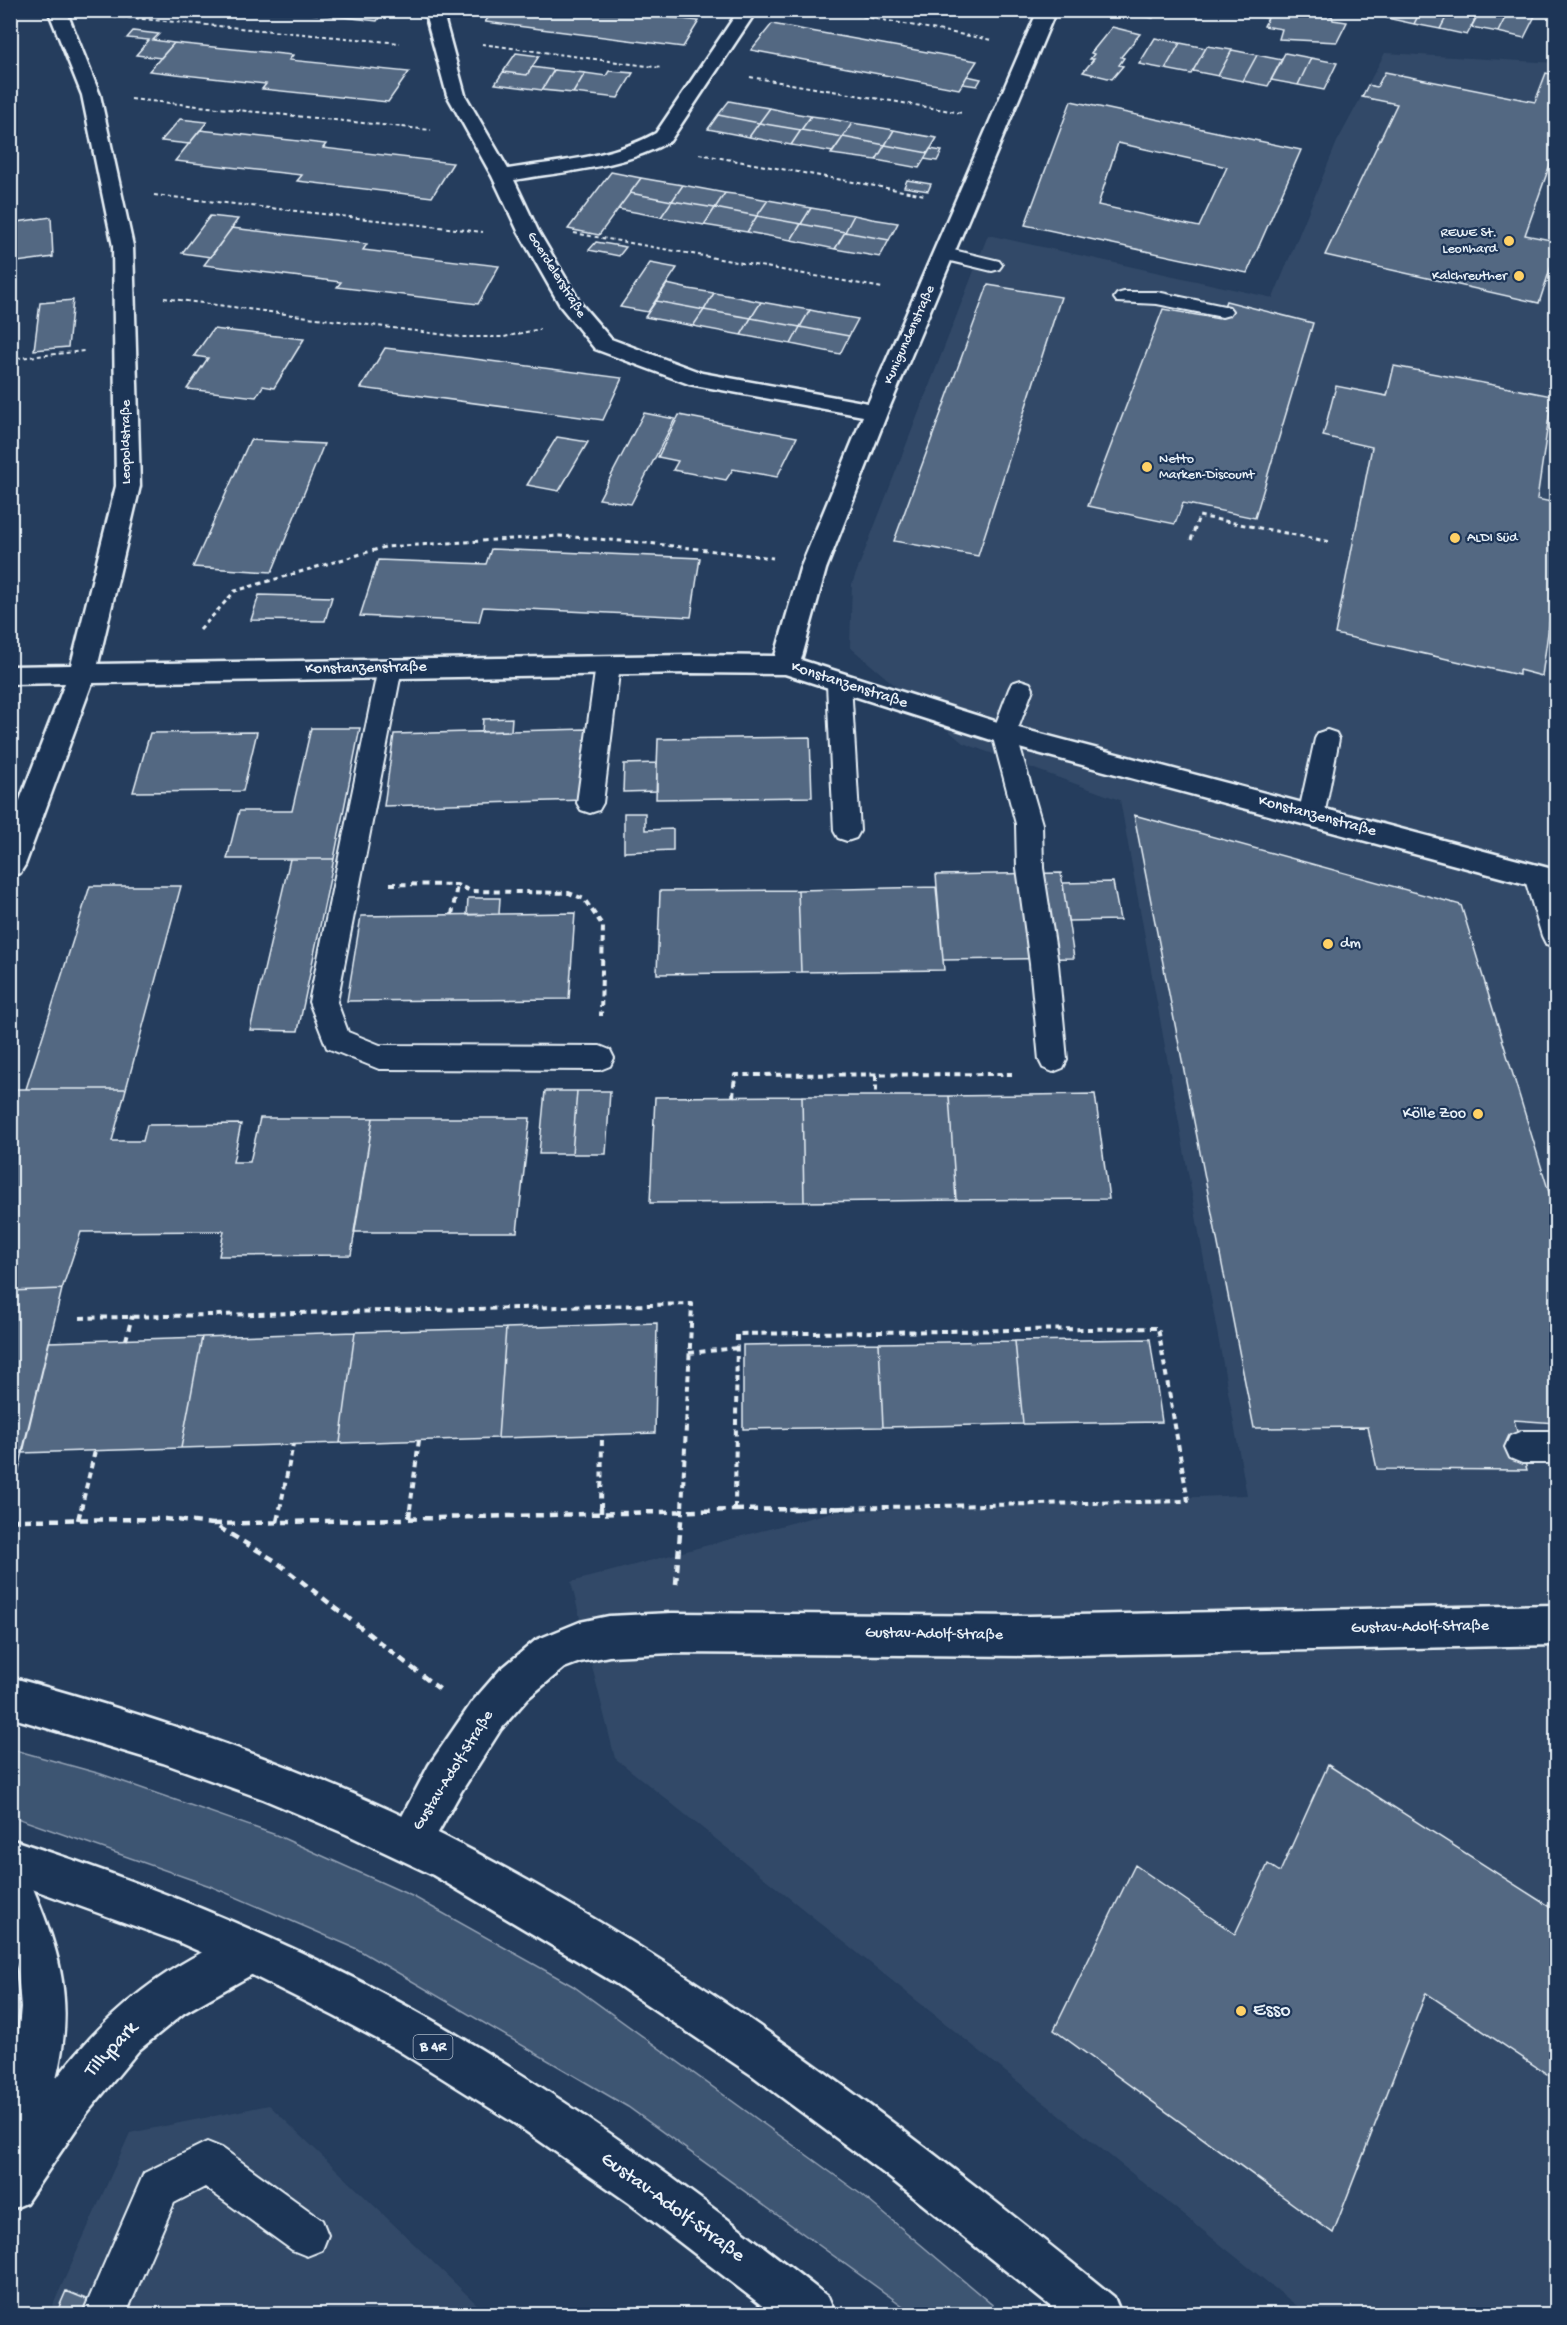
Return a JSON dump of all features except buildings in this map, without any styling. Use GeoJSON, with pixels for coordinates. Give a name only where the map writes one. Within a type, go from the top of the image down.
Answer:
{"type":"FeatureCollection","features":[{"type":"Feature","properties":{"kind":"street","name":"Goerdelerstraße"},"geometry":{"type":"LineString","coordinates":[[433,10],[456,95],[502,176],[528,231],[572,307],[603,344],[697,379],[876,411]]}},
{"type":"Feature","properties":{"kind":"street"},"geometry":{"type":"LineString","coordinates":[[502,176],[630,153],[651,145],[663,137],[748,10]]}},
{"type":"Feature","properties":{"kind":"street","name":"Kunigundenstraße"},"geometry":{"type":"LineString","coordinates":[[786,665],[816,563],[876,411],[945,254],[1047,10]]}},
{"type":"Feature","properties":{"kind":"street","name":"Leopoldstraße"},"geometry":{"type":"LineString","coordinates":[[10,865],[82,674],[128,486],[123,246],[91,95],[57,11]]}},
{"type":"Feature","properties":{"kind":"street","name":"Konstanzenstraße"},"geometry":{"type":"LineString","coordinates":[[10,675],[608,665],[786,665],[839,684],[1004,734],[1547,878]]}},
{"type":"Feature","properties":{"kind":"street","name":"Gustav-Adolf-Straße"},"geometry":{"type":"LineString","coordinates":[[410,1841],[444,1780],[487,1715],[514,1684],[550,1654],[580,1642],[609,1636],[672,1633],[1029,1636],[1557,1625]]}},
{"type":"Feature","properties":{"kind":"street","name":"Gustav-Adolf-Straße"},"geometry":{"type":"LineString","coordinates":[[10,1697],[177,1747],[273,1780],[410,1841],[537,1911],[635,1970],[811,2088],[908,2161],[1097,2314]]}},
{"type":"Feature","properties":{"kind":"street","name":"Gustav-Adolf-Straße"},"geometry":{"type":"LineString","coordinates":[[10,1860],[157,1912],[250,1952],[352,2001],[513,2096],[606,2159],[811,2314]]}},
{"type":"Feature","properties":{"kind":"street"},"geometry":{"type":"LineString","coordinates":[[10,1884],[34,1949],[42,1984],[42,2024],[34,2074],[10,2160]]}},
{"type":"Feature","properties":{"kind":"street","name":"Tillypark"},"geometry":{"type":"LineString","coordinates":[[10,2187],[83,2080],[142,2016],[189,1983],[250,1952]]}},
{"type":"Feature","properties":{"kind":"lane"},"geometry":{"type":"LineString","coordinates":[[945,254],[992,265]]}},
{"type":"Feature","properties":{"kind":"lane"},"geometry":{"type":"LineString","coordinates":[[1124,298],[1157,298],[1222,310]]}},
{"type":"Feature","properties":{"kind":"lane"},"geometry":{"type":"LineString","coordinates":[[590,803],[608,665]]}},
{"type":"Feature","properties":{"kind":"lane"},"geometry":{"type":"LineString","coordinates":[[390,668],[323,1002],[337,1040],[379,1057],[600,1058]]}},
{"type":"Feature","properties":{"kind":"lane"},"geometry":{"type":"LineString","coordinates":[[839,684],[847,831]]}},
{"type":"Feature","properties":{"kind":"lane"},"geometry":{"type":"LineString","coordinates":[[1021,689],[1004,734],[1029,824],[1030,868],[1044,964],[1053,1060]]}},
{"type":"Feature","properties":{"kind":"lane"},"geometry":{"type":"LineString","coordinates":[[1311,816],[1327,739]]}},
{"type":"Feature","properties":{"kind":"lane"},"geometry":{"type":"LineString","coordinates":[[1547,878],[1557,936]]}},
{"type":"Feature","properties":{"kind":"lane"},"geometry":{"type":"LineString","coordinates":[[1522,1447],[1557,1447]]}},
{"type":"Feature","properties":{"kind":"lane"},"geometry":{"type":"LineString","coordinates":[[107,2308],[159,2188],[207,2163],[308,2235]]}},
{"type":"Feature","properties":{"kind":"path"},"geometry":{"type":"LineString","coordinates":[[828,10],[1031,47]]}},
{"type":"Feature","properties":{"kind":"path"},"geometry":{"type":"LineString","coordinates":[[57,11],[443,47],[469,42],[707,72],[1001,120]]}},
{"type":"Feature","properties":{"kind":"path"},"geometry":{"type":"LineString","coordinates":[[91,95],[479,135]]}},
{"type":"Feature","properties":{"kind":"path"},"geometry":{"type":"LineString","coordinates":[[651,145],[966,203]]}},
{"type":"Feature","properties":{"kind":"path"},"geometry":{"type":"LineString","coordinates":[[111,190],[498,234],[555,230],[927,296]]}},
{"type":"Feature","properties":{"kind":"path"},"geometry":{"type":"LineString","coordinates":[[124,293],[461,336],[504,337],[583,320]]}},
{"type":"Feature","properties":{"kind":"path"},"geometry":{"type":"LineString","coordinates":[[10,359],[125,346]]}},
{"type":"Feature","properties":{"kind":"path"},"geometry":{"type":"LineString","coordinates":[[1191,540],[1199,516],[1331,542]]}},
{"type":"Feature","properties":{"kind":"path"},"geometry":{"type":"LineString","coordinates":[[161,673],[235,591],[385,547],[560,536],[647,543],[816,563]]}},
{"type":"Feature","properties":{"kind":"path"},"geometry":{"type":"LineString","coordinates":[[347,883],[457,885],[471,891],[569,893],[584,899],[603,926],[600,1058]]}},
{"type":"Feature","properties":{"kind":"path"},"geometry":{"type":"LineString","coordinates":[[452,915],[457,885]]}},
{"type":"Feature","properties":{"kind":"path"},"geometry":{"type":"LineString","coordinates":[[733,1097],[735,1075],[1027,1074],[1053,1060]]}},
{"type":"Feature","properties":{"kind":"path"},"geometry":{"type":"LineString","coordinates":[[876,1075],[876,1096]]}},
{"type":"Feature","properties":{"kind":"path"},"geometry":{"type":"LineString","coordinates":[[80,1318],[692,1304],[682,1513],[672,1633]]}},
{"type":"Feature","properties":{"kind":"path"},"geometry":{"type":"LineString","coordinates":[[126,1340],[132,1316]]}},
{"type":"Feature","properties":{"kind":"path"},"geometry":{"type":"LineString","coordinates":[[10,1520],[165,1519],[213,1524],[601,1513],[682,1513],[735,1512],[1188,1502],[1158,1328],[737,1334],[735,1512]]}},
{"type":"Feature","properties":{"kind":"path"},"geometry":{"type":"LineString","coordinates":[[689,1353],[736,1348]]}},
{"type":"Feature","properties":{"kind":"path"},"geometry":{"type":"LineString","coordinates":[[601,1513],[602,1435]]}},
{"type":"Feature","properties":{"kind":"path"},"geometry":{"type":"LineString","coordinates":[[409,1518],[419,1440]]}},
{"type":"Feature","properties":{"kind":"path"},"geometry":{"type":"LineString","coordinates":[[277,1522],[293,1444]]}},
{"type":"Feature","properties":{"kind":"path"},"geometry":{"type":"LineString","coordinates":[[78,1520],[95,1451]]}},
{"type":"Feature","properties":{"kind":"path"},"geometry":{"type":"LineString","coordinates":[[213,1524],[274,1560],[482,1724]]}},
{"type":"Feature","properties":{"kind":"shaded area"},"geometry":{"type":"Polygon","coordinates":[[[1385,53],[1556,63],[1556,2314],[1307,2314],[615,1758],[571,1582],[832,1512],[1247,1495],[1120,800],[963,743],[850,647],[852,584],[988,235],[1273,298],[1337,142],[1385,53]]]}},
{"type":"Feature","properties":{"kind":"shaded area"},"geometry":{"type":"Polygon","coordinates":[[[11,1749],[101,1774],[276,1835],[414,1897],[573,1986],[862,2195],[1003,2314],[914,2314],[628,2107],[357,1949],[210,1886],[11,1816],[11,1749]]]}},
{"type":"Feature","properties":{"kind":"shaded area"},"geometry":{"type":"Polygon","coordinates":[[[269,2105],[487,2314],[49,2314],[130,2133],[269,2105]]]}},
{"type":"Feature","properties":{"kind":"place","name":"REWE St. Leonhard"},"geometry":{"type":"Point","coordinates":[1509,241]}},
{"type":"Feature","properties":{"kind":"place","name":"Kalchreuther"},"geometry":{"type":"Point","coordinates":[1519,276]}},
{"type":"Feature","properties":{"kind":"place","name":"Netto Marken-Discount"},"geometry":{"type":"Point","coordinates":[1147,467]}},
{"type":"Feature","properties":{"kind":"place","name":"ALDI Süd"},"geometry":{"type":"Point","coordinates":[1455,538]}},
{"type":"Feature","properties":{"kind":"place","name":"dm"},"geometry":{"type":"Point","coordinates":[1328,944]}},
{"type":"Feature","properties":{"kind":"place","name":"Kölle Zoo"},"geometry":{"type":"Point","coordinates":[1478,1114]}},
{"type":"Feature","properties":{"kind":"place","name":"Esso"},"geometry":{"type":"Point","coordinates":[1241,2011]}}]}
